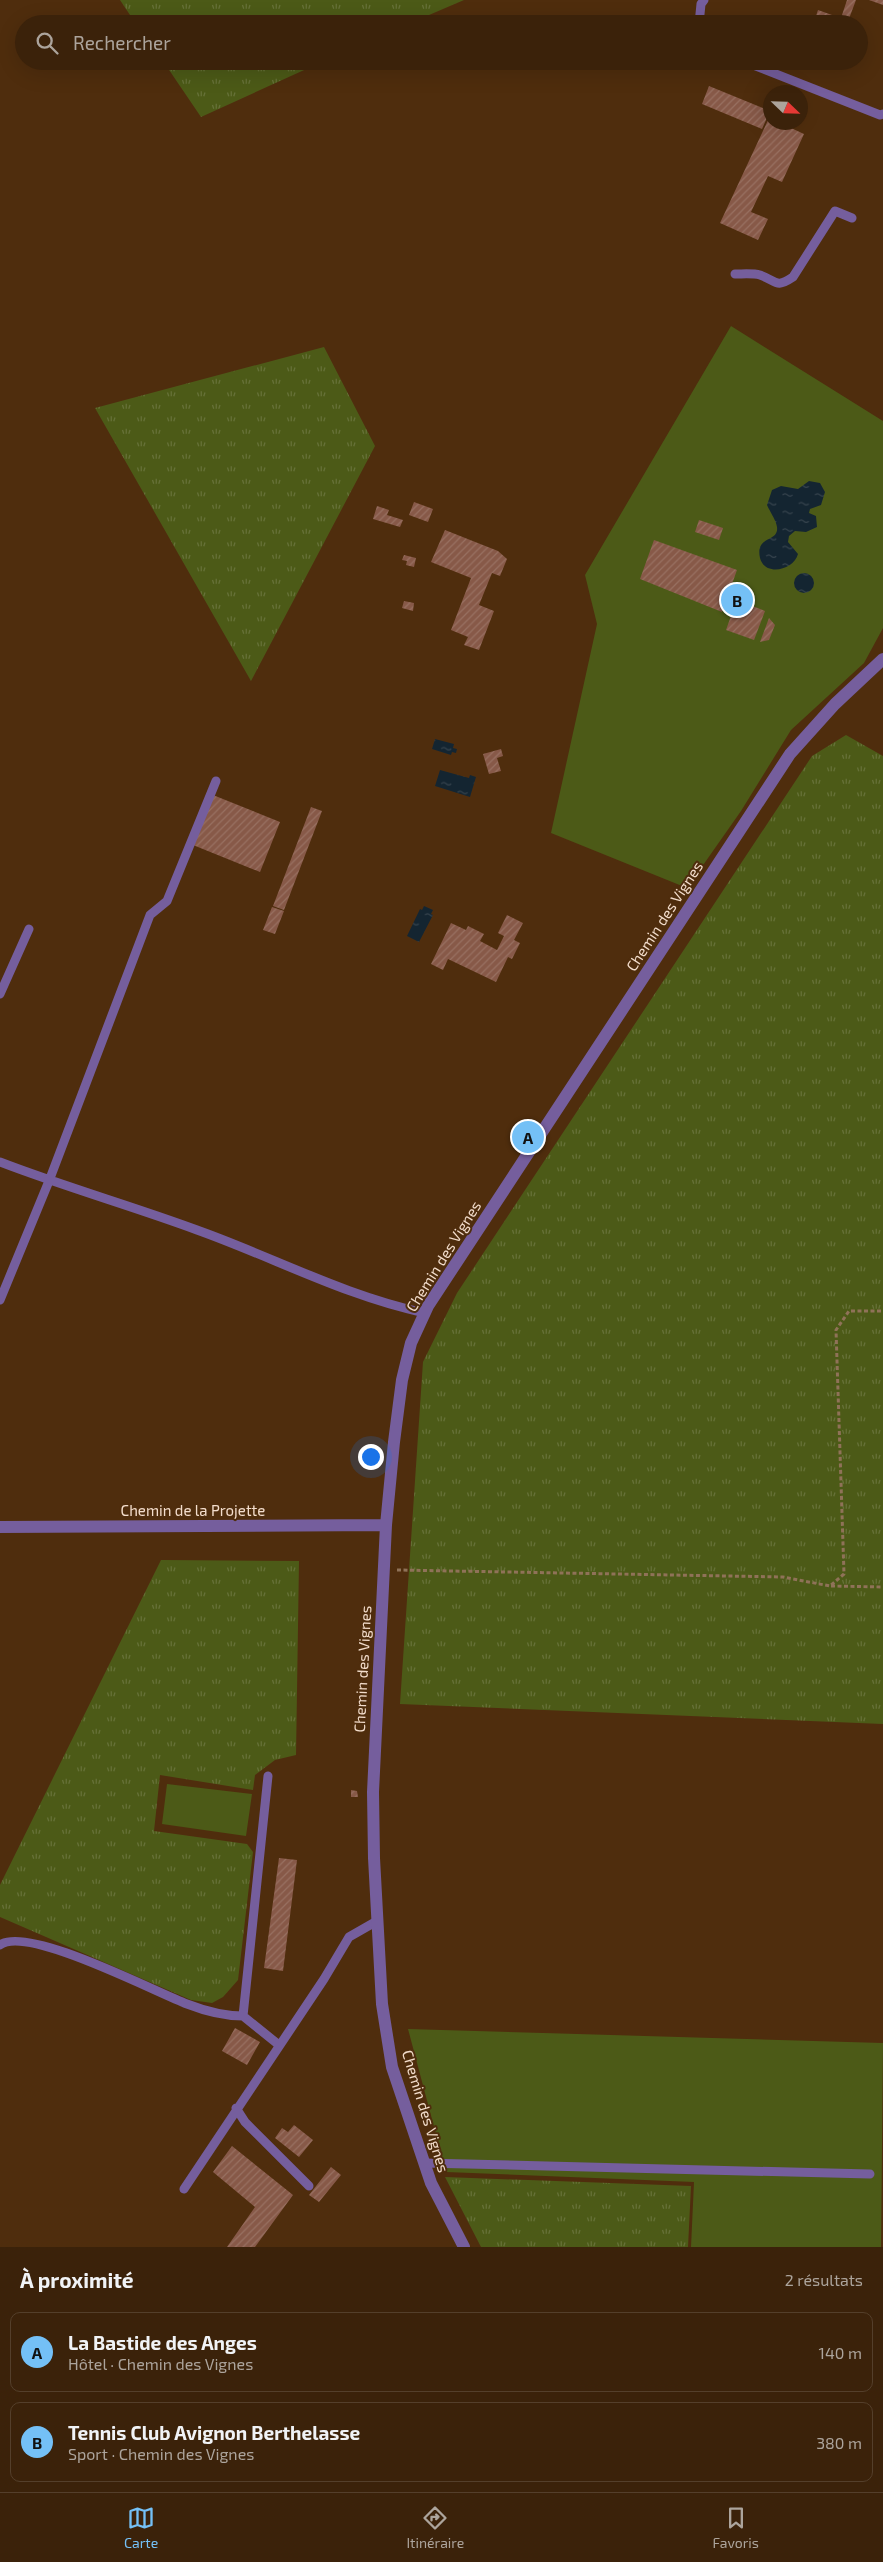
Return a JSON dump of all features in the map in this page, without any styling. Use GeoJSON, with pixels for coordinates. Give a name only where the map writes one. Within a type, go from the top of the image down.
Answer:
{"type":"FeatureCollection","features":[{"type":"Feature","properties":{"kind":"street","name":"Chemin des Vignes"},"geometry":{"type":"LineString","coordinates":[[464,2247],[431,2183],[392,2067],[382,2004],[377,1921],[373,1792],[386,1525],[402,1380],[411,1343],[425,1313],[790,754],[835,704],[883,659]]}},
{"type":"Feature","properties":{"kind":"street","name":"Chemin de la Projette"},"geometry":{"type":"LineString","coordinates":[[0,1527],[386,1525]]}},
{"type":"Feature","properties":{"kind":"lane"},"geometry":{"type":"LineString","coordinates":[[700,15],[701,4],[704,0]]}},
{"type":"Feature","properties":{"kind":"lane"},"geometry":{"type":"LineString","coordinates":[[767,70],[883,114]]}},
{"type":"Feature","properties":{"kind":"lane"},"geometry":{"type":"LineString","coordinates":[[735,274],[760,275],[775,284],[784,282],[793,277],[835,211],[852,218]]}},
{"type":"Feature","properties":{"kind":"lane"},"geometry":{"type":"LineString","coordinates":[[0,1300],[48,1181],[150,915],[167,901],[216,781]]}},
{"type":"Feature","properties":{"kind":"lane"},"geometry":{"type":"LineString","coordinates":[[0,994],[29,929]]}},
{"type":"Feature","properties":{"kind":"lane"},"geometry":{"type":"LineString","coordinates":[[0,1162],[48,1181],[198,1230],[385,1304],[425,1313]]}},
{"type":"Feature","properties":{"kind":"lane"},"geometry":{"type":"LineString","coordinates":[[243,2016],[268,1776]]}},
{"type":"Feature","properties":{"kind":"lane"},"geometry":{"type":"LineString","coordinates":[[184,2189],[236,2108],[324,1979],[349,1937],[377,1921]]}},
{"type":"Feature","properties":{"kind":"lane"},"geometry":{"type":"LineString","coordinates":[[0,1946],[6,1941],[30,1941],[70,1954],[189,2005],[228,2016],[243,2016],[279,2045]]}},
{"type":"Feature","properties":{"kind":"lane"},"geometry":{"type":"LineString","coordinates":[[236,2108],[245,2122],[309,2186]]}},
{"type":"Feature","properties":{"kind":"lane"},"geometry":{"type":"LineString","coordinates":[[424,2163],[870,2174]]}},
{"type":"Feature","properties":{"kind":"path"},"geometry":{"type":"LineString","coordinates":[[830,1586],[844,1574],[836,1330],[849,1311],[883,1311]]}},
{"type":"Feature","properties":{"kind":"path"},"geometry":{"type":"LineString","coordinates":[[384,1570],[783,1577],[830,1586],[883,1587]]}},
{"type":"Feature","properties":{"kind":"green space"},"geometry":{"type":"Polygon","coordinates":[[[120,0],[464,0],[429,15],[130,15],[120,0]]]}},
{"type":"Feature","properties":{"kind":"green space"},"geometry":{"type":"Polygon","coordinates":[[[169,70],[304,70],[201,117],[169,70]]]}},
{"type":"Feature","properties":{"kind":"green space"},"geometry":{"type":"Polygon","coordinates":[[[731,326],[883,421],[883,628],[864,663],[791,730],[741,811],[687,888],[551,833],[597,624],[585,575],[731,326]]]}},
{"type":"Feature","properties":{"kind":"green space"},"geometry":{"type":"Polygon","coordinates":[[[324,347],[375,446],[251,681],[95,408],[324,347]]]}},
{"type":"Feature","properties":{"kind":"green space"},"geometry":{"type":"Polygon","coordinates":[[[846,735],[883,756],[883,1724],[400,1704],[423,1362],[457,1293],[812,756],[846,735]]]}},
{"type":"Feature","properties":{"kind":"green space"},"geometry":{"type":"Polygon","coordinates":[[[161,1560],[299,1561],[296,1755],[275,1760],[255,1775],[253,1790],[160,1775],[154,1831],[247,1844],[253,1852],[238,1980],[223,1997],[212,2003],[191,2000],[0,1917],[0,1885],[161,1560]]]}},
{"type":"Feature","properties":{"kind":"green space"},"geometry":{"type":"Polygon","coordinates":[[[167,1784],[252,1794],[246,1836],[162,1824],[167,1784]]]}},
{"type":"Feature","properties":{"kind":"green space"},"geometry":{"type":"Polygon","coordinates":[[[408,2029],[883,2043],[881,2247],[691,2247],[694,2182],[446,2172],[408,2029]]]}},
{"type":"Feature","properties":{"kind":"green space"},"geometry":{"type":"Polygon","coordinates":[[[445,2177],[691,2186],[688,2247],[481,2247],[445,2177]]]}},
{"type":"Feature","properties":{"kind":"water"},"geometry":{"type":"Polygon","coordinates":[[[809,481],[820,483],[825,492],[821,505],[810,509],[809,513],[816,516],[817,527],[806,532],[795,531],[789,536],[788,542],[798,554],[791,564],[779,569],[767,568],[760,558],[759,551],[764,542],[777,532],[777,527],[767,505],[772,490],[781,486],[798,489],[809,481]]]}},
{"type":"Feature","properties":{"kind":"water"},"geometry":{"type":"Polygon","coordinates":[[[804,573],[811,576],[814,583],[811,590],[804,593],[797,590],[794,583],[797,576],[804,573]]]}},
{"type":"Feature","properties":{"kind":"water"},"geometry":{"type":"Polygon","coordinates":[[[435,739],[454,744],[453,748],[457,749],[456,753],[452,752],[451,755],[432,749],[435,739]]]}},
{"type":"Feature","properties":{"kind":"water"},"geometry":{"type":"Polygon","coordinates":[[[440,770],[469,778],[470,775],[476,777],[470,797],[435,786],[440,770]]]}},
{"type":"Feature","properties":{"kind":"water"},"geometry":{"type":"Polygon","coordinates":[[[424,906],[433,910],[431,914],[433,915],[419,942],[407,936],[420,909],[422,910],[424,906]]]}},
{"type":"Feature","properties":{"kind":"building"},"geometry":{"type":"Polygon","coordinates":[[[847,0],[856,0],[850,15],[842,15],[847,0]]]}},
{"type":"Feature","properties":{"kind":"building"},"geometry":{"type":"Polygon","coordinates":[[[869,0],[883,0],[883,5],[869,0]]]}},
{"type":"Feature","properties":{"kind":"building"},"geometry":{"type":"Polygon","coordinates":[[[818,10],[832,15],[816,15],[818,10]]]}},
{"type":"Feature","properties":{"kind":"building"},"geometry":{"type":"Polygon","coordinates":[[[709,86],[763,108],[763,127],[762,129],[702,104],[709,86]]]}},
{"type":"Feature","properties":{"kind":"building"},"geometry":{"type":"Polygon","coordinates":[[[763,130],[795,130],[804,134],[782,182],[768,176],[751,212],[768,219],[758,240],[720,223],[763,130]]]}},
{"type":"Feature","properties":{"kind":"building"},"geometry":{"type":"Polygon","coordinates":[[[414,502],[433,509],[428,522],[409,515],[414,502]]]}},
{"type":"Feature","properties":{"kind":"building"},"geometry":{"type":"Polygon","coordinates":[[[377,506],[389,510],[387,515],[403,520],[400,527],[373,519],[377,506]]]}},
{"type":"Feature","properties":{"kind":"building"},"geometry":{"type":"Polygon","coordinates":[[[699,520],[723,528],[719,540],[695,532],[699,520]]]}},
{"type":"Feature","properties":{"kind":"building"},"geometry":{"type":"Polygon","coordinates":[[[445,530],[498,551],[507,559],[500,576],[492,573],[479,605],[494,611],[479,650],[464,645],[468,637],[451,630],[471,578],[431,562],[445,530]]]}},
{"type":"Feature","properties":{"kind":"building"},"geometry":{"type":"Polygon","coordinates":[[[654,540],[737,570],[722,612],[640,579],[654,540]]]}},
{"type":"Feature","properties":{"kind":"building"},"geometry":{"type":"Polygon","coordinates":[[[404,555],[416,558],[414,567],[406,565],[407,561],[402,560],[404,555]]]}},
{"type":"Feature","properties":{"kind":"building"},"geometry":{"type":"Polygon","coordinates":[[[729,600],[736,603],[737,600],[765,611],[754,640],[726,630],[732,613],[725,610],[729,600]]]}},
{"type":"Feature","properties":{"kind":"building"},"geometry":{"type":"Polygon","coordinates":[[[404,601],[414,603],[413,611],[402,608],[404,601]]]}},
{"type":"Feature","properties":{"kind":"building"},"geometry":{"type":"Polygon","coordinates":[[[769,618],[775,625],[769,640],[760,642],[769,618]]]}},
{"type":"Feature","properties":{"kind":"building"},"geometry":{"type":"Polygon","coordinates":[[[501,749],[503,756],[497,758],[501,771],[489,774],[483,754],[501,749]]]}},
{"type":"Feature","properties":{"kind":"building"},"geometry":{"type":"Polygon","coordinates":[[[213,795],[280,822],[260,872],[193,845],[213,795]]]}},
{"type":"Feature","properties":{"kind":"building"},"geometry":{"type":"Polygon","coordinates":[[[311,807],[322,811],[284,910],[273,906],[311,807]]]}},
{"type":"Feature","properties":{"kind":"building"},"geometry":{"type":"Polygon","coordinates":[[[272,907],[284,911],[275,934],[263,930],[272,907]]]}},
{"type":"Feature","properties":{"kind":"building"},"geometry":{"type":"Polygon","coordinates":[[[507,915],[523,923],[514,940],[520,943],[512,959],[508,957],[496,982],[448,959],[443,970],[431,964],[451,923],[466,930],[468,926],[484,934],[480,941],[497,950],[504,936],[498,933],[507,915]]]}},
{"type":"Feature","properties":{"kind":"building"},"geometry":{"type":"Polygon","coordinates":[[[351,1790],[357,1791],[358,1797],[351,1797],[351,1790]]]}},
{"type":"Feature","properties":{"kind":"building"},"geometry":{"type":"Polygon","coordinates":[[[279,1858],[297,1860],[283,1971],[264,1968],[279,1858]]]}},
{"type":"Feature","properties":{"kind":"building"},"geometry":{"type":"Polygon","coordinates":[[[235,2028],[260,2042],[247,2065],[222,2051],[235,2028]]]}},
{"type":"Feature","properties":{"kind":"building"},"geometry":{"type":"Polygon","coordinates":[[[294,2125],[313,2140],[299,2157],[275,2138],[282,2128],[288,2132],[294,2125]]]}},
{"type":"Feature","properties":{"kind":"building"},"geometry":{"type":"Polygon","coordinates":[[[232,2146],[293,2195],[255,2247],[227,2247],[255,2207],[213,2172],[232,2146]]]}},
{"type":"Feature","properties":{"kind":"building"},"geometry":{"type":"Polygon","coordinates":[[[331,2167],[341,2175],[319,2202],[309,2195],[331,2167]]]}},
{"type":"Feature","properties":{"kind":"place","name":"Tennis Club Avignon Berthelasse"},"geometry":{"type":"Point","coordinates":[737,600]}},
{"type":"Feature","properties":{"kind":"place","name":"La Bastide des Anges"},"geometry":{"type":"Point","coordinates":[528,1137]}}]}
